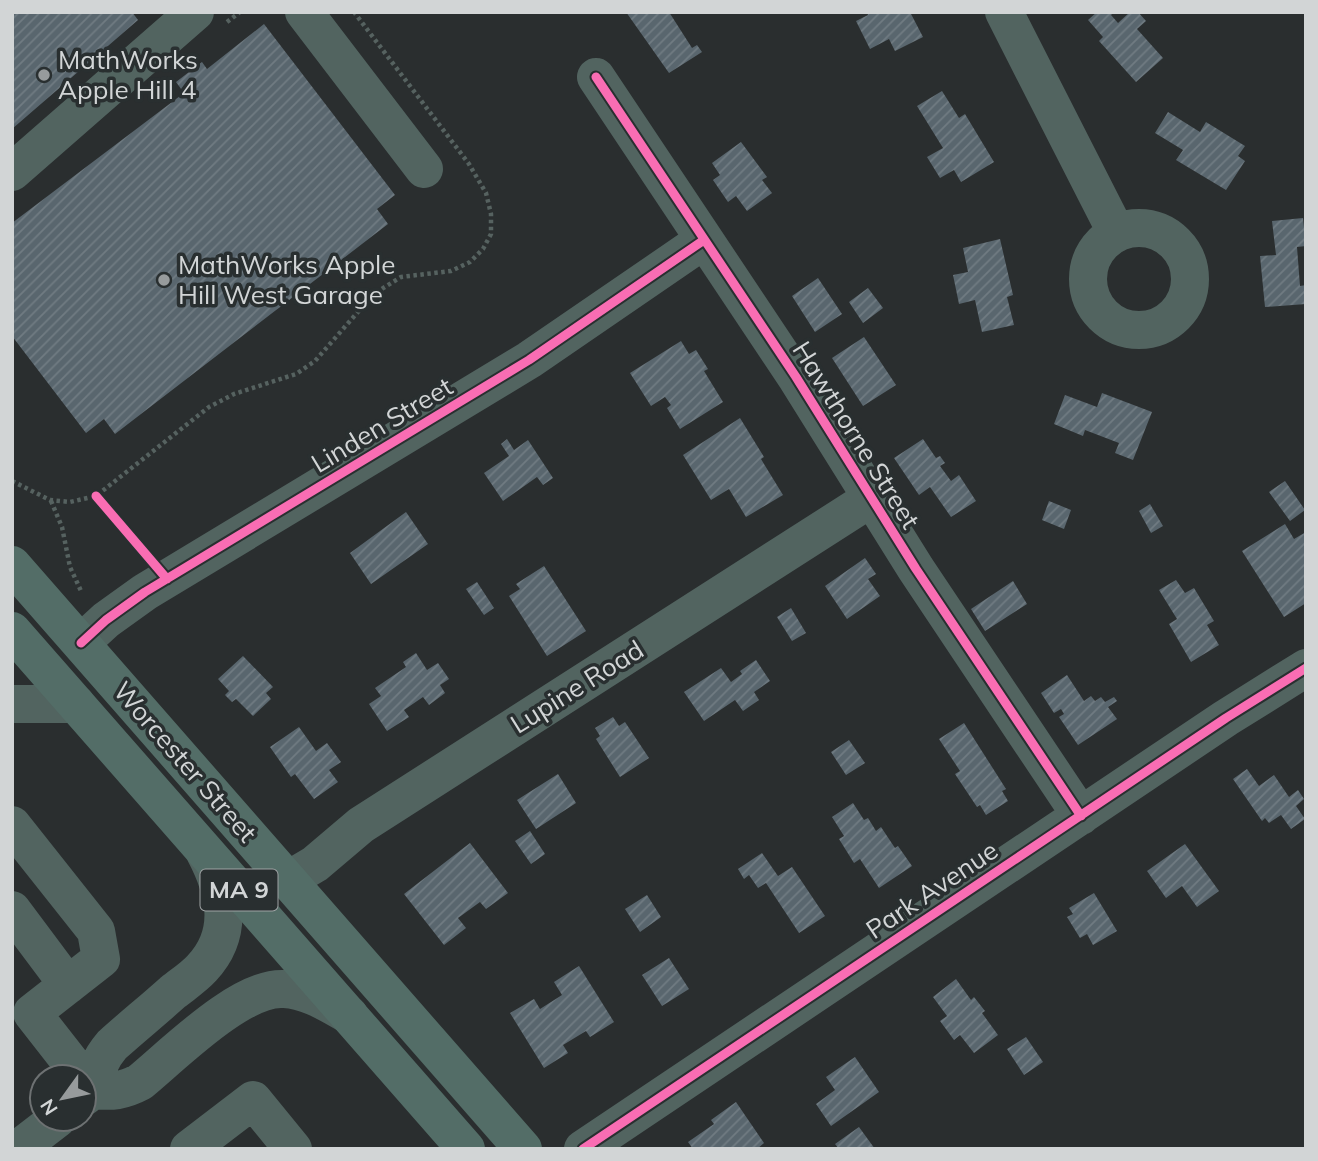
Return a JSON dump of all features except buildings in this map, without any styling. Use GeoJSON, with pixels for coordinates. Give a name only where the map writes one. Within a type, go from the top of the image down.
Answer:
{"type":"FeatureCollection","features":[{"type":"Feature","properties":{"kind":"highway","name":"Worcester Street"},"geometry":{"type":"LineString","coordinates":[[12,565],[94,632],[288,880],[523,1149]]}},
{"type":"Feature","properties":{"kind":"highway","name":"Worcester Street"},"geometry":{"type":"LineString","coordinates":[[12,631],[466,1149]]}},
{"type":"Feature","properties":{"kind":"street"},"geometry":{"type":"LineString","coordinates":[[12,172],[195,12]]}},
{"type":"Feature","properties":{"kind":"street"},"geometry":{"type":"LineString","coordinates":[[304,12],[424,169]]}},
{"type":"Feature","properties":{"kind":"street"},"geometry":{"type":"LineString","coordinates":[[1004,12],[1116,232]]}},
{"type":"Feature","properties":{"kind":"street","name":"Hawthorne Street"},"geometry":{"type":"LineString","coordinates":[[596,77],[796,377],[870,499],[1081,816]]}},
{"type":"Feature","properties":{"kind":"street","name":"Linden Street"},"geometry":{"type":"LineString","coordinates":[[94,632],[145,592],[529,360],[704,240]]}},
{"type":"Feature","properties":{"kind":"street","name":"Lupine Road"},"geometry":{"type":"LineString","coordinates":[[288,880],[315,864],[361,825],[870,499]]}},
{"type":"Feature","properties":{"kind":"street","name":"Park Avenue"},"geometry":{"type":"LineString","coordinates":[[604,1143],[1081,816],[1300,683]]}},
{"type":"Feature","properties":{"kind":"street"},"geometry":{"type":"LineString","coordinates":[[12,704],[76,704]]}},
{"type":"Feature","properties":{"kind":"street"},"geometry":{"type":"LineString","coordinates":[[12,825],[96,931],[101,959],[22,1021],[63,1063]]}},
{"type":"Feature","properties":{"kind":"street"},"geometry":{"type":"LineString","coordinates":[[98,1066],[112,1045],[202,968],[217,949],[223,925],[223,902],[217,877],[202,848]]}},
{"type":"Feature","properties":{"kind":"street"},"geometry":{"type":"LineString","coordinates":[[12,910],[68,985]]}},
{"type":"Feature","properties":{"kind":"street"},"geometry":{"type":"LineString","coordinates":[[98,1089],[112,1093],[140,1082],[234,1004],[274,989],[298,991],[320,999],[349,1015]]}},
{"type":"Feature","properties":{"kind":"street"},"geometry":{"type":"LineString","coordinates":[[189,1149],[253,1100],[293,1149]]}},
{"type":"Feature","properties":{"kind":"street"},"geometry":{"type":"LineString","coordinates":[[18,1149],[39,1133]]}},
{"type":"Feature","properties":{"kind":"path"},"geometry":{"type":"LineString","coordinates":[[12,481],[50,500],[71,502],[99,499],[209,407],[234,394],[296,374],[316,361],[364,304],[380,290],[401,277],[451,271],[470,262],[483,249],[491,234],[491,214],[486,193],[469,164],[354,12]]}},
{"type":"Feature","properties":{"kind":"path"},"geometry":{"type":"LineString","coordinates":[[50,500],[58,512],[65,552],[77,584],[86,598],[94,632]]}},
{"type":"Feature","properties":{"kind":"cycle path"},"geometry":{"type":"LineString","coordinates":[[596,77],[796,377],[916,569],[1081,816]]}},
{"type":"Feature","properties":{"kind":"cycle path"},"geometry":{"type":"LineString","coordinates":[[81,643],[106,620],[145,592],[529,360],[704,240]]}},
{"type":"Feature","properties":{"kind":"cycle path"},"geometry":{"type":"LineString","coordinates":[[96,496],[167,579]]}},
{"type":"Feature","properties":{"kind":"cycle path"},"geometry":{"type":"LineString","coordinates":[[583,1149],[1226,718],[1306,668]]}},
{"type":"Feature","properties":{"kind":"place","name":"MathWorks Apple Hill 4"},"geometry":{"type":"Point","coordinates":[44,75]}},
{"type":"Feature","properties":{"kind":"place","name":"MathWorks Apple Hill West Garage"},"geometry":{"type":"Point","coordinates":[164,280]}}]}
